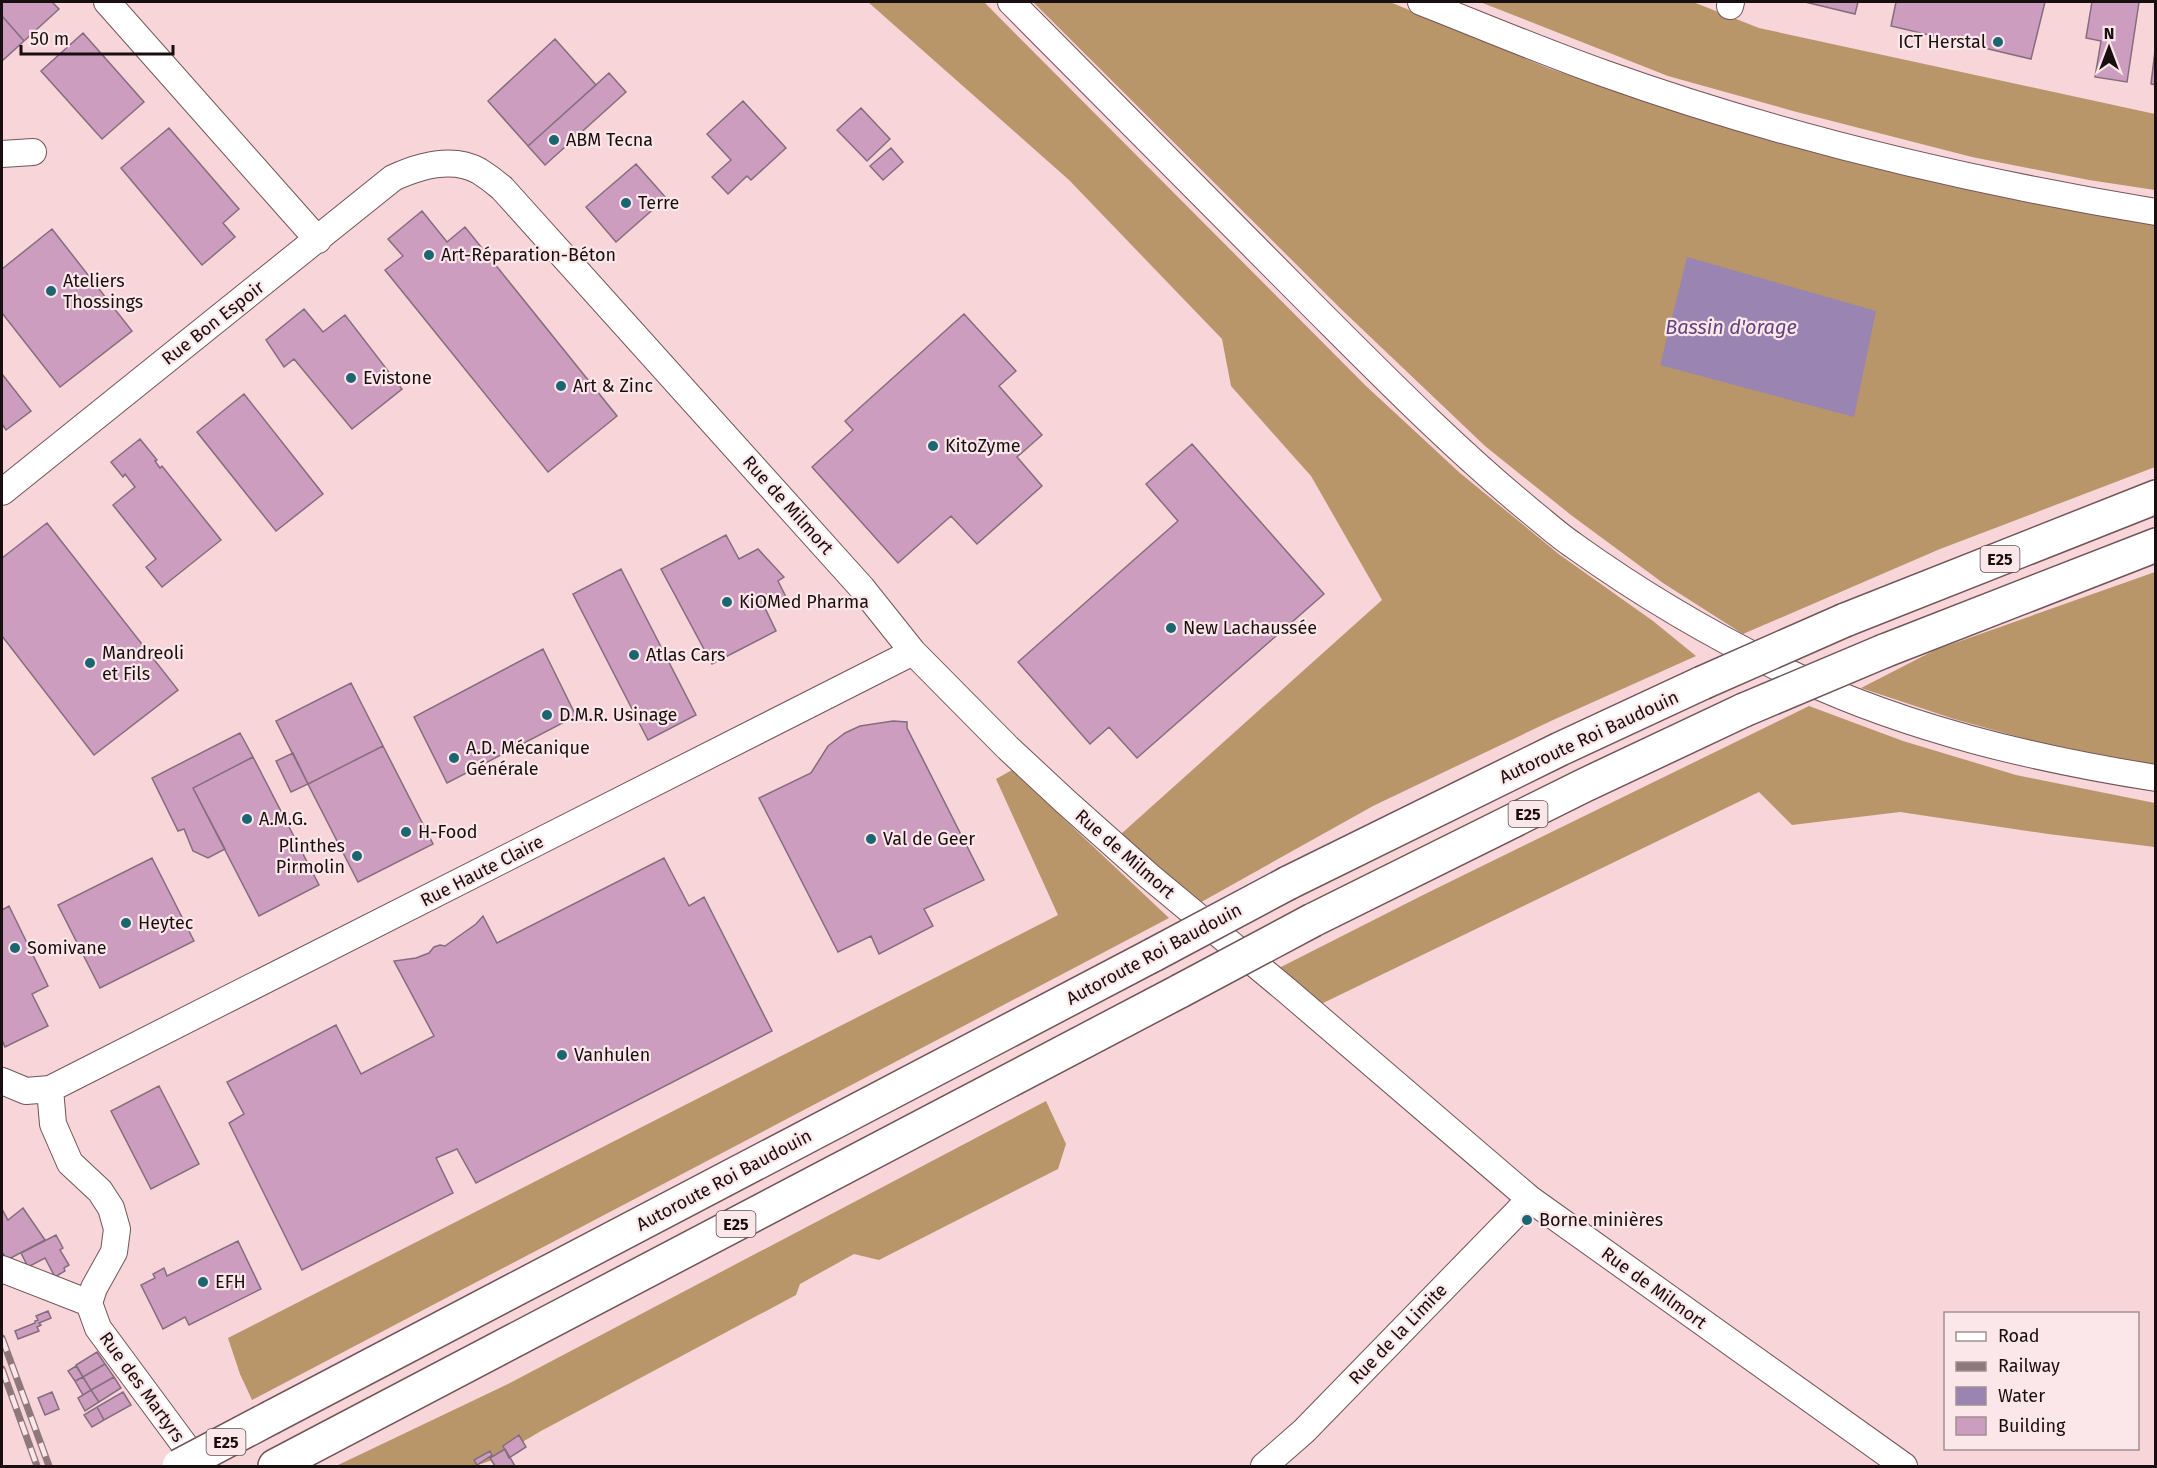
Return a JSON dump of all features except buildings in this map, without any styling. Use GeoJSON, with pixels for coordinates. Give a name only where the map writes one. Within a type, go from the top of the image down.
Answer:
{"type":"FeatureCollection","features":[{"type":"Feature","properties":{"kind":"highway","name":"Autoroute Roi Baudouin"},"geometry":{"type":"LineString","coordinates":[[179,1467],[1288,883],[1560,749],[1845,620],[2156,497]]}},
{"type":"Feature","properties":{"kind":"highway","name":"E25"},"geometry":{"type":"LineString","coordinates":[[283,1462],[1313,920],[1585,785],[1744,710],[1884,651],[2156,545]]}},
{"type":"Feature","properties":{"kind":"street"},"geometry":{"type":"LineString","coordinates":[[107,2],[318,240]]}},
{"type":"Feature","properties":{"kind":"street"},"geometry":{"type":"LineString","coordinates":[[1011,2],[1417,410],[1493,480],[1571,544],[1642,592],[1715,634],[1812,683],[1895,716],[1999,747],[2087,767],[2156,778]]}},
{"type":"Feature","properties":{"kind":"street"},"geometry":{"type":"LineString","coordinates":[[1421,2],[1603,73],[1831,144],[1979,180],[2156,212]]}},
{"type":"Feature","properties":{"kind":"street"},"geometry":{"type":"LineString","coordinates":[[2,154],[33,152]]}},
{"type":"Feature","properties":{"kind":"street","name":"Rue Bon Espoir"},"geometry":{"type":"LineString","coordinates":[[2,492],[393,178],[430,164]]}},
{"type":"Feature","properties":{"kind":"street","name":"Rue de Milmort"},"geometry":{"type":"LineString","coordinates":[[430,164],[455,165],[477,170],[502,188],[854,579],[913,652],[1008,748],[1149,876],[1530,1199],[1904,1467]]}},
{"type":"Feature","properties":{"kind":"street","name":"Rue Haute Claire"},"geometry":{"type":"LineString","coordinates":[[50,1089],[913,652]]}},
{"type":"Feature","properties":{"kind":"street"},"geometry":{"type":"LineString","coordinates":[[2,1082],[26,1091],[50,1089],[53,1124],[70,1163],[100,1191],[111,1208],[117,1229],[114,1252],[93,1288],[89,1304],[2,1269]]}},
{"type":"Feature","properties":{"kind":"street","name":"Rue de la Limite"},"geometry":{"type":"LineString","coordinates":[[1264,1467],[1304,1431],[1530,1199]]}},
{"type":"Feature","properties":{"kind":"street","name":"Rue des Martyrs"},"geometry":{"type":"LineString","coordinates":[[89,1304],[98,1328],[200,1467]]}},
{"type":"Feature","properties":{"kind":"shaded area"},"geometry":{"type":"Polygon","coordinates":[[[868,2],[984,2],[1366,386],[1460,473],[1560,555],[1653,621],[1696,656],[1553,720],[1373,806],[1196,905],[1121,834],[1382,600],[1311,476],[1231,386],[1222,339],[1069,180],[868,2]]]}},
{"type":"Feature","properties":{"kind":"shaded area"},"geometry":{"type":"Polygon","coordinates":[[[1033,2],[1390,2],[1548,68],[1690,116],[1844,160],[2025,202],[2155,223],[2155,467],[1940,549],[1743,634],[1663,583],[1571,515],[1485,446],[1341,309],[1033,2]]]}},
{"type":"Feature","properties":{"kind":"shaded area"},"geometry":{"type":"Polygon","coordinates":[[[1480,2],[1693,2],[1759,28],[2155,114],[2155,190],[2089,180],[1972,157],[1793,111],[1668,76],[1480,2]]]}},
{"type":"Feature","properties":{"kind":"shaded area"},"geometry":{"type":"Polygon","coordinates":[[[2155,572],[2155,767],[2055,747],[1954,719],[1861,688],[1935,650],[2155,572]]]}},
{"type":"Feature","properties":{"kind":"shaded area"},"geometry":{"type":"Polygon","coordinates":[[[1809,706],[1903,741],[2016,775],[2155,803],[2155,847],[1900,812],[1792,825],[1759,792],[1319,1005],[1279,968],[1423,895],[1809,706]]]}},
{"type":"Feature","properties":{"kind":"shaded area"},"geometry":{"type":"Polygon","coordinates":[[[1012,770],[1169,918],[252,1400],[240,1374],[228,1338],[1058,915],[996,779],[1012,770]]]}},
{"type":"Feature","properties":{"kind":"shaded area"},"geometry":{"type":"Polygon","coordinates":[[[1046,1101],[1066,1144],[1058,1169],[879,1260],[854,1254],[800,1284],[796,1295],[541,1431],[490,1461],[475,1466],[336,1466],[508,1384],[1046,1101]]]}},
{"type":"Feature","properties":{"kind":"water","name":"Bassin d'orage"},"geometry":{"type":"Polygon","coordinates":[[[1687,257],[1876,311],[1854,417],[1660,365],[1687,257]]]}},
{"type":"Feature","properties":{"kind":"railway"},"geometry":{"type":"LineString","coordinates":[[2,1338],[49,1466]]}},
{"type":"Feature","properties":{"kind":"railway"},"geometry":{"type":"LineString","coordinates":[[2,1369],[37,1466]]}},
{"type":"Feature","properties":{"kind":"place","name":"ICT Herstal"},"geometry":{"type":"Point","coordinates":[1998,42]}},
{"type":"Feature","properties":{"kind":"place","name":"ABM Tecna"},"geometry":{"type":"Point","coordinates":[554,140]}},
{"type":"Feature","properties":{"kind":"place","name":"Terre"},"geometry":{"type":"Point","coordinates":[626,203]}},
{"type":"Feature","properties":{"kind":"place","name":"Art-Réparation-Béton"},"geometry":{"type":"Point","coordinates":[429,255]}},
{"type":"Feature","properties":{"kind":"place","name":"Ateliers Thossings"},"geometry":{"type":"Point","coordinates":[51,291]}},
{"type":"Feature","properties":{"kind":"place","name":"Evistone"},"geometry":{"type":"Point","coordinates":[351,378]}},
{"type":"Feature","properties":{"kind":"place","name":"Art & Zinc"},"geometry":{"type":"Point","coordinates":[561,386]}},
{"type":"Feature","properties":{"kind":"place","name":"KitoZyme"},"geometry":{"type":"Point","coordinates":[933,446]}},
{"type":"Feature","properties":{"kind":"place","name":"KiOMed Pharma"},"geometry":{"type":"Point","coordinates":[727,602]}},
{"type":"Feature","properties":{"kind":"place","name":"New Lachaussée"},"geometry":{"type":"Point","coordinates":[1171,628]}},
{"type":"Feature","properties":{"kind":"place","name":"Atlas Cars"},"geometry":{"type":"Point","coordinates":[634,655]}},
{"type":"Feature","properties":{"kind":"place","name":"Mandreoli et Fils"},"geometry":{"type":"Point","coordinates":[90,663]}},
{"type":"Feature","properties":{"kind":"place","name":"D.M.R. Usinage"},"geometry":{"type":"Point","coordinates":[547,715]}},
{"type":"Feature","properties":{"kind":"place","name":"A.D. Mécanique Générale"},"geometry":{"type":"Point","coordinates":[454,758]}},
{"type":"Feature","properties":{"kind":"place","name":"A.M.G."},"geometry":{"type":"Point","coordinates":[247,819]}},
{"type":"Feature","properties":{"kind":"place","name":"H-Food"},"geometry":{"type":"Point","coordinates":[406,832]}},
{"type":"Feature","properties":{"kind":"place","name":"Val de Geer"},"geometry":{"type":"Point","coordinates":[871,839]}},
{"type":"Feature","properties":{"kind":"place","name":"Plinthes Pirmolin"},"geometry":{"type":"Point","coordinates":[357,856]}},
{"type":"Feature","properties":{"kind":"place","name":"Heytec"},"geometry":{"type":"Point","coordinates":[126,923]}},
{"type":"Feature","properties":{"kind":"place","name":"Somivane"},"geometry":{"type":"Point","coordinates":[15,948]}},
{"type":"Feature","properties":{"kind":"place","name":"Vanhulen"},"geometry":{"type":"Point","coordinates":[562,1055]}},
{"type":"Feature","properties":{"kind":"place","name":"Borne minières"},"geometry":{"type":"Point","coordinates":[1527,1220]}},
{"type":"Feature","properties":{"kind":"place","name":"EFH"},"geometry":{"type":"Point","coordinates":[203,1282]}}]}
